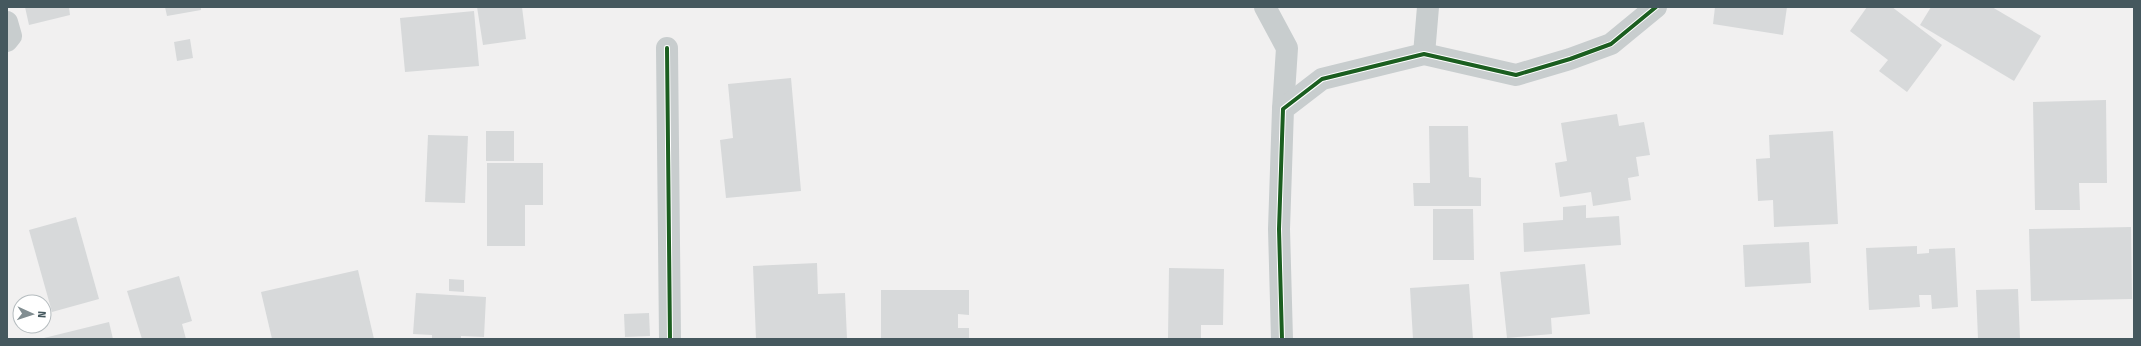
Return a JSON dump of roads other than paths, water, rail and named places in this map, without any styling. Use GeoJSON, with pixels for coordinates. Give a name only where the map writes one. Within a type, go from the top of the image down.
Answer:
{"type":"FeatureCollection","features":[{"type":"Feature","properties":{"kind":"street"},"geometry":{"type":"LineString","coordinates":[[1265,7],[1287,48],[1283,109],[1279,229],[1282,339]]}},
{"type":"Feature","properties":{"kind":"street"},"geometry":{"type":"LineString","coordinates":[[1424,54],[1428,7]]}},
{"type":"Feature","properties":{"kind":"street"},"geometry":{"type":"LineString","coordinates":[[1283,109],[1322,79],[1424,54],[1516,75],[1570,59],[1611,44],[1656,7]]}},
{"type":"Feature","properties":{"kind":"street"},"geometry":{"type":"LineString","coordinates":[[7,22],[11,36],[7,41]]}},
{"type":"Feature","properties":{"kind":"street"},"geometry":{"type":"LineString","coordinates":[[667,48],[670,339]]}}]}
